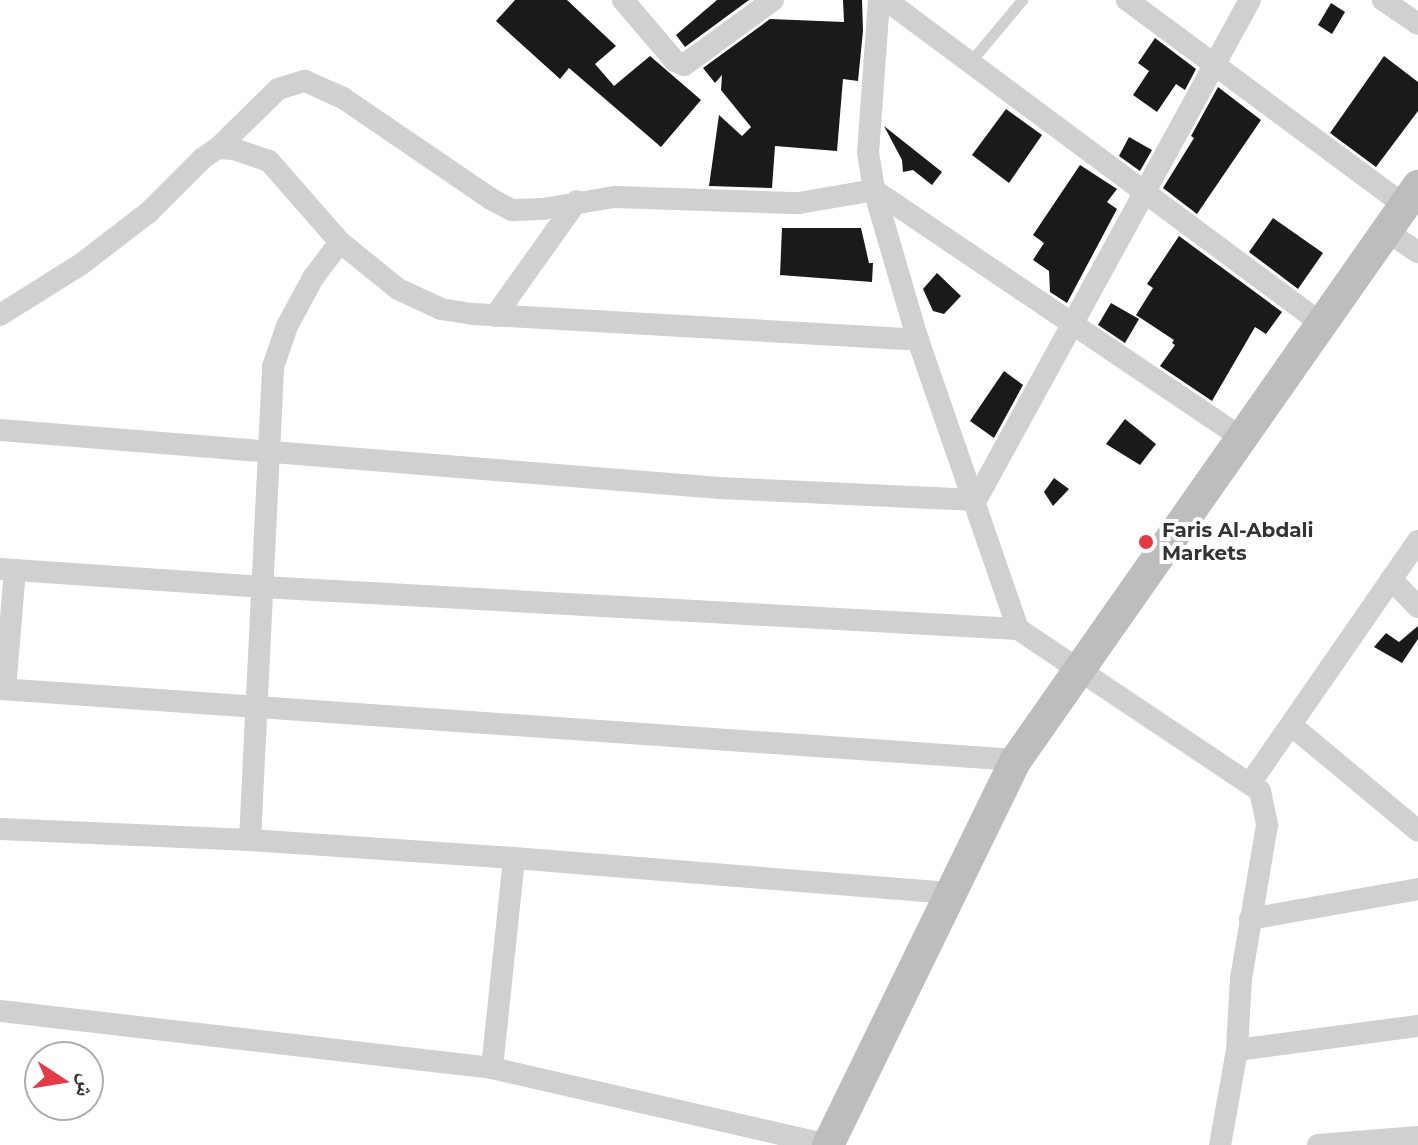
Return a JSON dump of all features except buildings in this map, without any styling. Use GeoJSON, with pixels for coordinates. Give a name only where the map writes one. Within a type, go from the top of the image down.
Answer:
{"type":"FeatureCollection","features":[{"type":"Feature","properties":{"kind":"street"},"geometry":{"type":"LineString","coordinates":[[623,0],[675,61],[684,65],[773,0]]}},
{"type":"Feature","properties":{"kind":"street"},"geometry":{"type":"LineString","coordinates":[[879,0],[868,152],[874,190],[918,340],[976,500],[1018,629]]}},
{"type":"Feature","properties":{"kind":"street"},"geometry":{"type":"LineString","coordinates":[[886,0],[1322,324]]}},
{"type":"Feature","properties":{"kind":"street"},"geometry":{"type":"LineString","coordinates":[[1127,0],[1404,208],[1418,252]]}},
{"type":"Feature","properties":{"kind":"street"},"geometry":{"type":"LineString","coordinates":[[976,500],[1250,0]]}},
{"type":"Feature","properties":{"kind":"street"},"geometry":{"type":"LineString","coordinates":[[1383,0],[1418,24]]}},
{"type":"Feature","properties":{"kind":"street"},"geometry":{"type":"LineString","coordinates":[[0,315],[80,265],[149,212],[278,89],[305,81],[343,98],[503,206],[524,210],[614,197],[781,204],[874,190],[1241,438]]}},
{"type":"Feature","properties":{"kind":"street"},"geometry":{"type":"LineString","coordinates":[[218,148],[252,152],[269,161],[340,242],[398,289],[423,303],[456,313],[918,340]]}},
{"type":"Feature","properties":{"kind":"street"},"geometry":{"type":"LineString","coordinates":[[495,316],[577,201]]}},
{"type":"Feature","properties":{"kind":"street"},"geometry":{"type":"LineString","coordinates":[[0,1011],[492,1068],[828,1145],[1016,760],[1404,208]]}},
{"type":"Feature","properties":{"kind":"street"},"geometry":{"type":"LineString","coordinates":[[250,840],[273,367],[287,326],[313,278],[340,242]]}},
{"type":"Feature","properties":{"kind":"street"},"geometry":{"type":"LineString","coordinates":[[0,430],[268,449],[720,488],[976,500]]}},
{"type":"Feature","properties":{"kind":"street"},"geometry":{"type":"LineString","coordinates":[[1251,782],[1418,541]]}},
{"type":"Feature","properties":{"kind":"street"},"geometry":{"type":"LineString","coordinates":[[1016,760],[2,689],[8,570],[1018,629],[1251,782],[1260,791],[1267,825],[1241,978],[1237,1050],[1220,1145]]}},
{"type":"Feature","properties":{"kind":"street"},"geometry":{"type":"LineString","coordinates":[[1391,579],[1418,607]]}},
{"type":"Feature","properties":{"kind":"street"},"geometry":{"type":"LineString","coordinates":[[1291,725],[1418,831]]}},
{"type":"Feature","properties":{"kind":"street"},"geometry":{"type":"LineString","coordinates":[[0,829],[250,840],[950,893]]}},
{"type":"Feature","properties":{"kind":"street"},"geometry":{"type":"LineString","coordinates":[[492,1068],[514,858]]}},
{"type":"Feature","properties":{"kind":"street"},"geometry":{"type":"LineString","coordinates":[[1250,919],[1418,889]]}},
{"type":"Feature","properties":{"kind":"street"},"geometry":{"type":"LineString","coordinates":[[1237,1050],[1418,1026]]}},
{"type":"Feature","properties":{"kind":"street"},"geometry":{"type":"LineString","coordinates":[[1318,1145],[1418,1137]]}},
{"type":"Feature","properties":{"kind":"lane"},"geometry":{"type":"LineString","coordinates":[[971,61],[1022,0]]}},
{"type":"Feature","properties":{"kind":"place","name":"Faris Al-Abdali Markets"},"geometry":{"type":"Point","coordinates":[1146,542]}}]}
